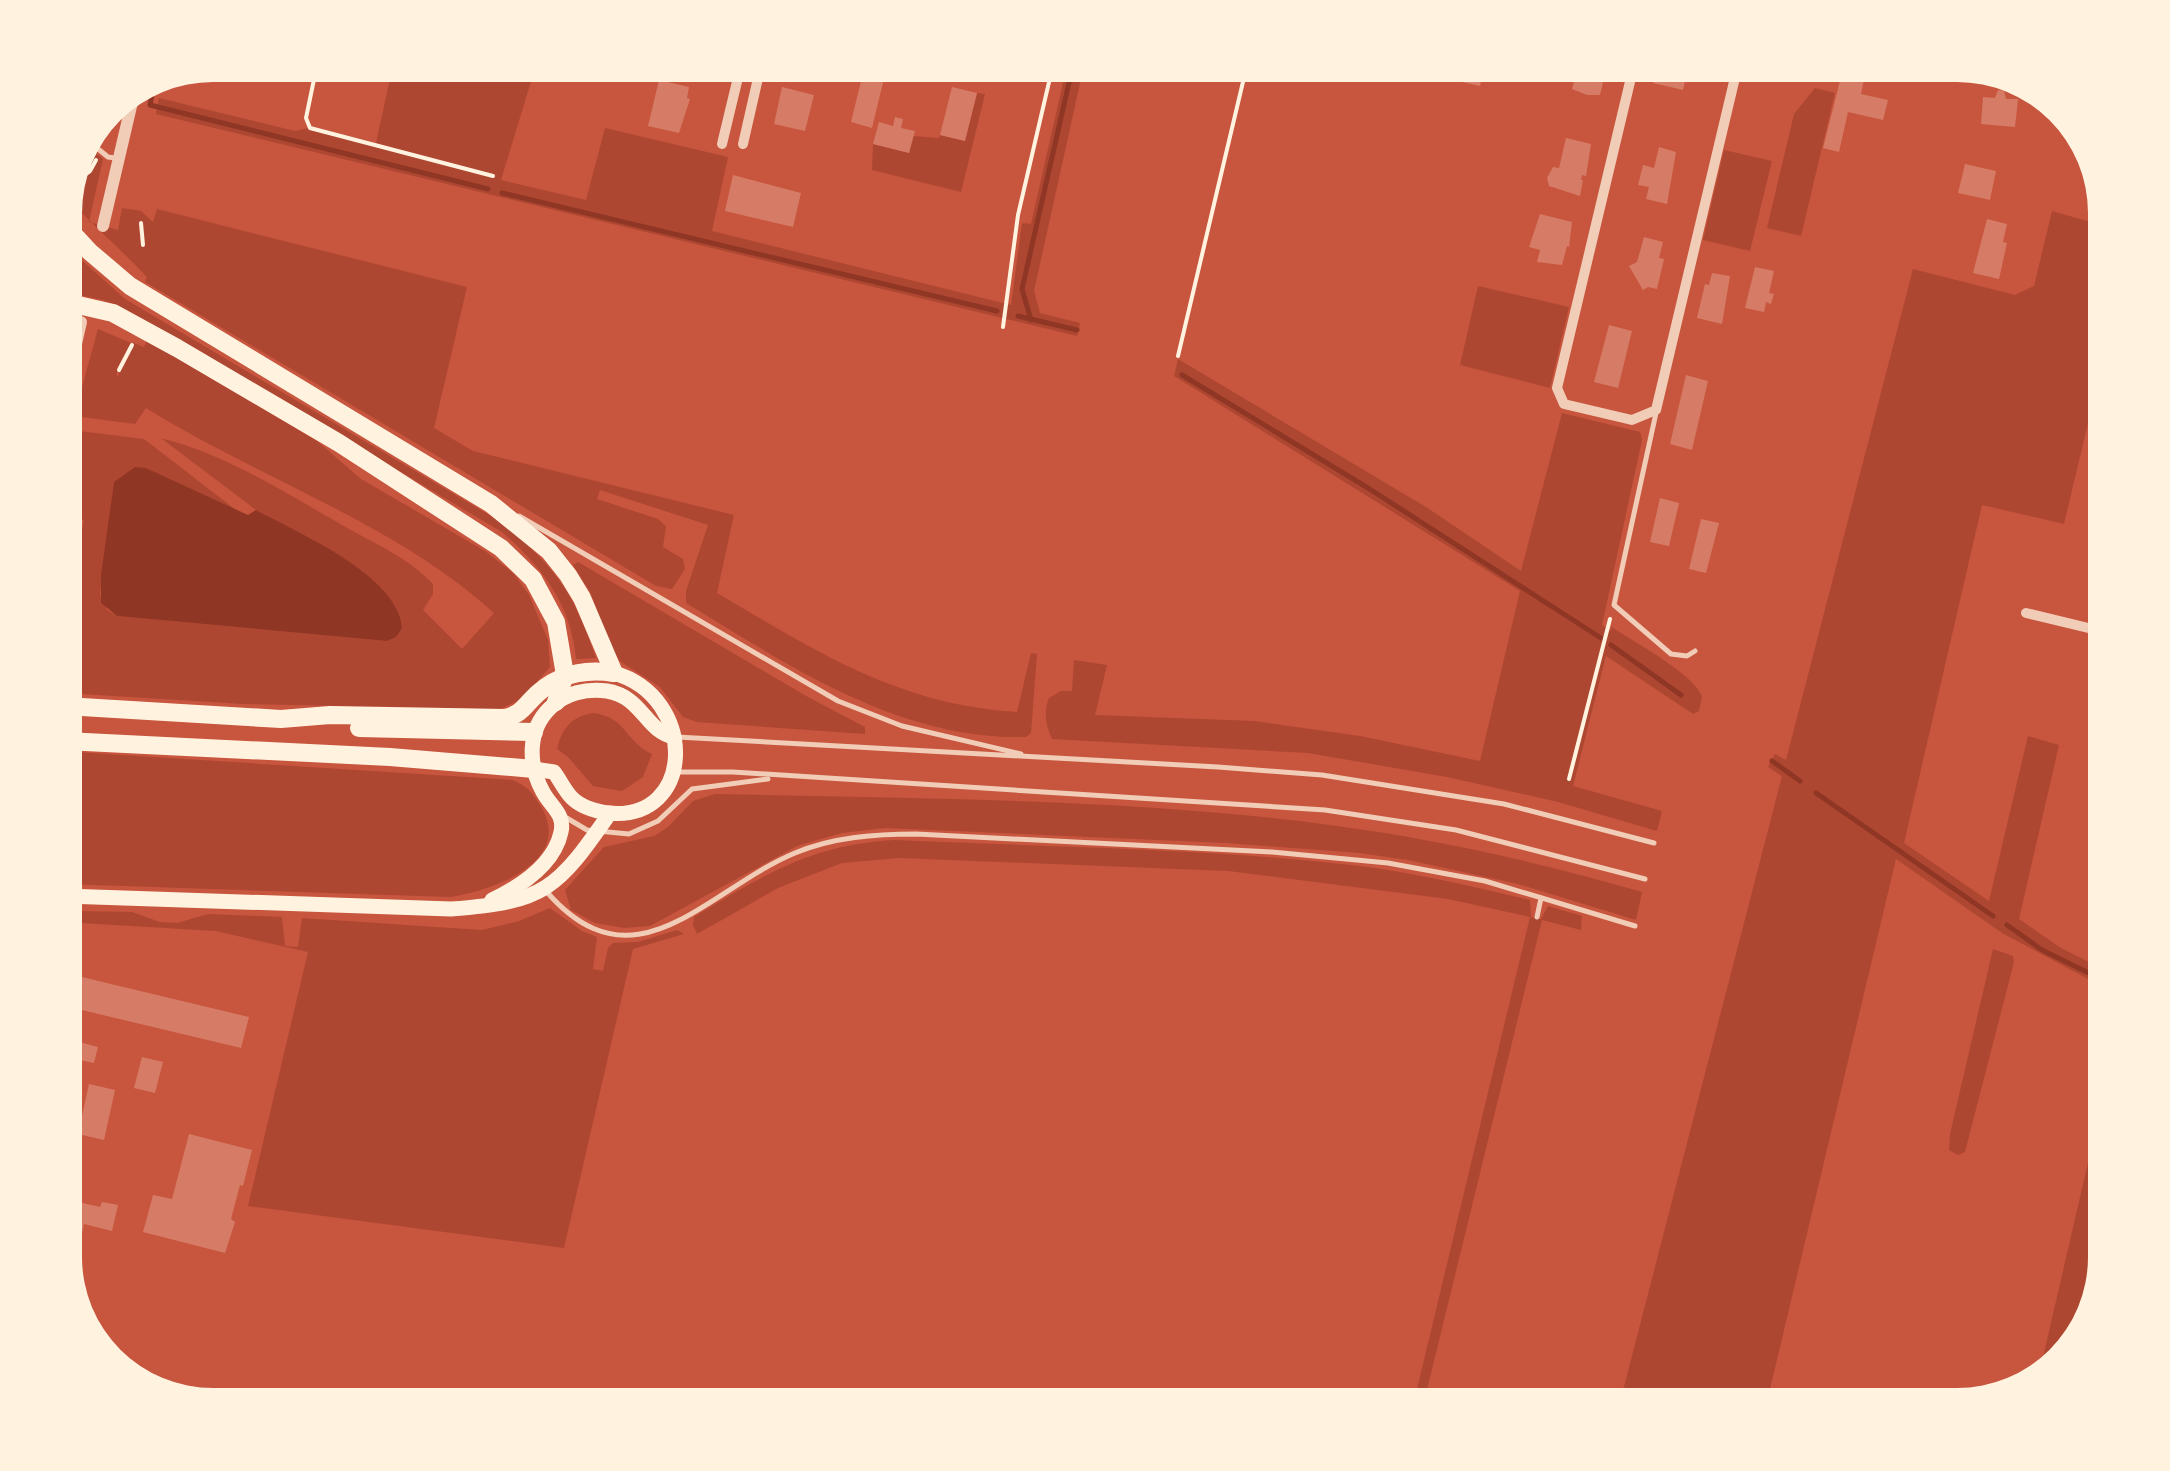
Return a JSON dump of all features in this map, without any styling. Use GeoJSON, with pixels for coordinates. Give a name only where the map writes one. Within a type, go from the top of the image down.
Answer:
{"type":"FeatureCollection","features":[{"type":"Feature","properties":{"kind":"highway"},"geometry":{"type":"LineString","coordinates":[[83,244],[145,296],[491,504],[549,552],[568,575],[614,673],[596,671],[565,676],[544,687],[520,713],[505,718],[330,715],[282,719]]}},
{"type":"Feature","properties":{"kind":"highway"},"geometry":{"type":"LineString","coordinates":[[83,306],[113,314],[178,348],[339,443],[501,548],[533,579],[556,622],[565,676],[556,702]]}},
{"type":"Feature","properties":{"kind":"highway"},"geometry":{"type":"LineString","coordinates":[[83,707],[282,719],[318,726],[534,732]]}},
{"type":"Feature","properties":{"kind":"highway"},"geometry":{"type":"LineString","coordinates":[[83,742],[390,757],[534,769]]}},
{"type":"Feature","properties":{"kind":"main road"},"geometry":{"type":"LineString","coordinates":[[534,769],[554,772],[582,806],[610,813],[630,812],[664,789],[674,772],[670,717],[658,700],[636,682],[614,673]]}},
{"type":"Feature","properties":{"kind":"main road"},"geometry":{"type":"LineString","coordinates":[[479,906],[522,884],[546,862],[561,833],[560,814],[541,789],[534,769],[534,732],[556,702],[582,692],[615,693],[633,701],[660,733],[674,737]]}},
{"type":"Feature","properties":{"kind":"main road"},"geometry":{"type":"LineString","coordinates":[[83,896],[403,908],[519,901],[565,872],[610,813]]}},
{"type":"Feature","properties":{"kind":"street"},"geometry":{"type":"LineString","coordinates":[[722,144],[737,83]]}},
{"type":"Feature","properties":{"kind":"street"},"geometry":{"type":"LineString","coordinates":[[742,144],[757,83]]}},
{"type":"Feature","properties":{"kind":"street"},"geometry":{"type":"LineString","coordinates":[[1630,83],[1557,388],[1564,404],[1632,420],[1656,410],[1734,83]]}},
{"type":"Feature","properties":{"kind":"street"},"geometry":{"type":"LineString","coordinates":[[103,226],[130,113]]}},
{"type":"Feature","properties":{"kind":"street"},"geometry":{"type":"LineString","coordinates":[[2026,614],[2088,628]]}},
{"type":"Feature","properties":{"kind":"lane"},"geometry":{"type":"LineString","coordinates":[[99,150],[119,159]]}},
{"type":"Feature","properties":{"kind":"lane"},"geometry":{"type":"LineString","coordinates":[[1656,410],[1614,605],[1671,654],[1687,656],[1695,651]]}},
{"type":"Feature","properties":{"kind":"lane"},"geometry":{"type":"LineString","coordinates":[[491,504],[557,536],[838,701],[902,726],[1038,758]]}},
{"type":"Feature","properties":{"kind":"lane"},"geometry":{"type":"LineString","coordinates":[[674,737],[1270,770],[1415,788],[1504,804],[1654,843]]}},
{"type":"Feature","properties":{"kind":"lane"},"geometry":{"type":"LineString","coordinates":[[674,772],[1209,800],[1325,810],[1518,844],[1645,879]]}},
{"type":"Feature","properties":{"kind":"lane"},"geometry":{"type":"LineString","coordinates":[[560,814],[597,832],[630,834],[648,828],[688,791],[700,786],[741,785],[776,777]]}},
{"type":"Feature","properties":{"kind":"lane"},"geometry":{"type":"LineString","coordinates":[[544,888],[566,914],[586,927],[603,933],[644,933],[682,919],[796,853],[852,838],[916,834],[1334,857],[1437,871],[1636,926]]}},
{"type":"Feature","properties":{"kind":"lane"},"geometry":{"type":"LineString","coordinates":[[1536,917],[1541,898]]}},
{"type":"Feature","properties":{"kind":"path"},"geometry":{"type":"LineString","coordinates":[[313,83],[306,118],[310,128],[494,176]]}},
{"type":"Feature","properties":{"kind":"path"},"geometry":{"type":"LineString","coordinates":[[1003,327],[1018,215],[1049,83]]}},
{"type":"Feature","properties":{"kind":"path"},"geometry":{"type":"LineString","coordinates":[[1178,356],[1243,83]]}},
{"type":"Feature","properties":{"kind":"path"},"geometry":{"type":"LineString","coordinates":[[141,224],[144,245]]}},
{"type":"Feature","properties":{"kind":"path"},"geometry":{"type":"LineString","coordinates":[[118,370],[132,344]]}},
{"type":"Feature","properties":{"kind":"path"},"geometry":{"type":"LineString","coordinates":[[1570,778],[1614,605]]}},
{"type":"Feature","properties":{"kind":"shaded area"},"geometry":{"type":"Polygon","coordinates":[[[389,83],[531,83],[501,180],[586,200],[605,128],[728,157],[712,231],[1011,305],[1022,223],[1031,224],[1063,83],[1080,83],[1034,291],[1040,313],[1080,323],[1077,336],[156,114],[159,98],[295,131],[313,127],[376,143],[389,83]]]}},
{"type":"Feature","properties":{"kind":"shaded area"},"geometry":{"type":"Polygon","coordinates":[[[1815,88],[1835,93],[1801,236],[1767,228],[1794,114],[1815,88]]]}},
{"type":"Feature","properties":{"kind":"shaded area"},"geometry":{"type":"Polygon","coordinates":[[[977,93],[985,94],[961,192],[872,170],[873,144],[909,153],[913,136],[940,135],[965,141],[977,93]]]}},
{"type":"Feature","properties":{"kind":"shaded area"},"geometry":{"type":"Polygon","coordinates":[[[1724,150],[1772,161],[1750,251],[1703,240],[1724,150]]]}},
{"type":"Feature","properties":{"kind":"shaded area"},"geometry":{"type":"Polygon","coordinates":[[[97,154],[103,159],[89,220],[83,214],[87,179],[97,154]]]}},
{"type":"Feature","properties":{"kind":"shaded area"},"geometry":{"type":"Polygon","coordinates":[[[122,208],[141,211],[153,222],[157,209],[467,287],[434,428],[473,451],[734,515],[717,593],[824,654],[896,687],[934,699],[1017,712],[1031,653],[1037,654],[1031,733],[1026,737],[979,735],[934,726],[890,713],[806,674],[686,603],[686,591],[708,525],[600,490],[597,499],[658,519],[666,526],[663,547],[683,559],[685,569],[672,589],[656,586],[145,282],[147,277],[92,223],[118,230],[122,208]]]}},
{"type":"Feature","properties":{"kind":"shaded area"},"geometry":{"type":"Polygon","coordinates":[[[2052,211],[2088,221],[2088,423],[2064,524],[1982,505],[1904,843],[1989,901],[2028,736],[2059,745],[2019,919],[2088,962],[2088,979],[2002,933],[1896,859],[1770,1388],[1624,1388],[1782,776],[1768,767],[1775,754],[1786,760],[1913,269],[2015,295],[2034,286],[2052,211]]]}},
{"type":"Feature","properties":{"kind":"shaded area"},"geometry":{"type":"Polygon","coordinates":[[[83,261],[125,299],[501,522],[536,553],[560,582],[579,615],[596,658],[576,659],[568,621],[552,588],[502,532],[129,311],[83,296],[83,261]]]}},
{"type":"Feature","properties":{"kind":"shaded area"},"geometry":{"type":"Polygon","coordinates":[[[1478,286],[1569,307],[1550,388],[1460,365],[1478,286]]]}},
{"type":"Feature","properties":{"kind":"shaded area"},"geometry":{"type":"Polygon","coordinates":[[[98,329],[131,343],[117,369],[117,378],[134,343],[144,347],[147,340],[317,441],[361,479],[485,551],[514,574],[529,595],[548,640],[550,667],[522,699],[500,709],[243,704],[83,694],[83,431],[144,439],[236,510],[146,468],[114,482],[100,595],[107,610],[117,616],[387,641],[396,637],[364,573],[314,540],[256,510],[161,438],[234,465],[404,560],[433,584],[433,594],[423,610],[462,649],[494,613],[455,581],[370,527],[146,408],[135,424],[83,417],[83,383],[98,329]]]}},
{"type":"Feature","properties":{"kind":"shaded area"},"geometry":{"type":"Polygon","coordinates":[[[1178,359],[1426,507],[1521,571],[1562,413],[1640,432],[1642,440],[1602,625],[1610,631],[1612,627],[1675,668],[1702,696],[1699,711],[1693,714],[1606,656],[1573,786],[1662,811],[1657,831],[1558,802],[1447,777],[1308,753],[1052,739],[1046,719],[1047,703],[1061,691],[1072,691],[1074,660],[1107,665],[1095,715],[1255,721],[1360,736],[1480,761],[1520,591],[1174,376],[1178,359]]]}},
{"type":"Feature","properties":{"kind":"shaded area"},"geometry":{"type":"Polygon","coordinates":[[[135,467],[146,468],[248,515],[256,510],[319,543],[384,591],[397,609],[402,628],[387,641],[117,616],[101,603],[101,575],[114,482],[135,467]]]}},
{"type":"Feature","properties":{"kind":"shaded area"},"geometry":{"type":"Polygon","coordinates":[[[578,562],[865,727],[865,734],[697,722],[683,717],[660,687],[621,662],[612,651],[590,592],[573,565],[578,562]]]}},
{"type":"Feature","properties":{"kind":"shaded area"},"geometry":{"type":"Polygon","coordinates":[[[593,713],[613,719],[652,754],[643,777],[622,791],[593,786],[557,749],[569,725],[593,713]]]}},
{"type":"Feature","properties":{"kind":"shaded area"},"geometry":{"type":"Polygon","coordinates":[[[83,753],[512,780],[521,784],[540,805],[548,825],[547,843],[538,858],[506,880],[450,897],[83,885],[83,753]]]}},
{"type":"Feature","properties":{"kind":"shaded area"},"geometry":{"type":"Polygon","coordinates":[[[715,794],[1027,801],[1260,817],[1453,845],[1642,892],[1636,920],[1518,884],[1359,853],[885,828],[842,833],[797,846],[650,926],[624,928],[595,923],[571,910],[565,890],[604,847],[654,836],[693,801],[715,794]]]}},
{"type":"Feature","properties":{"kind":"shaded area"},"geometry":{"type":"Polygon","coordinates":[[[894,840],[1294,859],[1419,875],[1530,900],[1531,917],[1541,919],[1548,906],[1582,916],[1581,930],[1542,920],[1427,1388],[1417,1388],[1530,917],[1448,899],[1228,871],[900,858],[842,863],[778,888],[697,934],[694,917],[766,875],[812,855],[894,840]]]}},
{"type":"Feature","properties":{"kind":"shaded area"},"geometry":{"type":"Polygon","coordinates":[[[550,908],[597,937],[593,969],[603,971],[608,948],[613,943],[638,942],[677,930],[684,934],[633,949],[564,1248],[248,1206],[308,952],[216,931],[83,923],[83,911],[132,912],[160,922],[177,923],[208,914],[282,917],[285,946],[298,947],[302,918],[482,930],[550,908]]]}},
{"type":"Feature","properties":{"kind":"shaded area"},"geometry":{"type":"Polygon","coordinates":[[[1993,949],[2013,956],[2014,962],[1965,1152],[1958,1155],[1949,1150],[1950,1134],[1993,949]]]}},
{"type":"Feature","properties":{"kind":"shaded area"},"geometry":{"type":"Polygon","coordinates":[[[2088,1163],[2088,1258],[2081,1300],[2065,1330],[2044,1355],[2088,1163]]]}},
{"type":"Feature","properties":{"kind":"building"},"geometry":{"type":"Polygon","coordinates":[[[658,83],[689,87],[690,99],[679,133],[648,126],[658,83]]]}},
{"type":"Feature","properties":{"kind":"building"},"geometry":{"type":"Polygon","coordinates":[[[861,83],[883,83],[872,128],[851,122],[861,83]]]}},
{"type":"Feature","properties":{"kind":"building"},"geometry":{"type":"Polygon","coordinates":[[[1574,83],[1603,83],[1600,95],[1572,89],[1574,83]]]}},
{"type":"Feature","properties":{"kind":"building"},"geometry":{"type":"Polygon","coordinates":[[[1653,83],[1685,83],[1683,90],[1653,83]]]}},
{"type":"Feature","properties":{"kind":"building"},"geometry":{"type":"Polygon","coordinates":[[[1839,83],[1863,83],[1861,94],[1888,100],[1883,120],[1848,112],[1839,152],[1823,148],[1839,83]]]}},
{"type":"Feature","properties":{"kind":"building"},"geometry":{"type":"Polygon","coordinates":[[[782,87],[814,95],[805,131],[774,124],[782,87]]]}},
{"type":"Feature","properties":{"kind":"building"},"geometry":{"type":"Polygon","coordinates":[[[952,87],[977,93],[965,141],[940,135],[952,87]]]}},
{"type":"Feature","properties":{"kind":"building"},"geometry":{"type":"Polygon","coordinates":[[[1998,90],[2004,91],[2006,99],[2018,99],[2015,127],[1981,124],[1983,97],[1995,98],[1998,90]]]}},
{"type":"Feature","properties":{"kind":"building"},"geometry":{"type":"Polygon","coordinates":[[[895,117],[903,119],[901,128],[915,131],[909,153],[873,144],[879,122],[893,126],[895,117]]]}},
{"type":"Feature","properties":{"kind":"building"},"geometry":{"type":"Polygon","coordinates":[[[1566,138],[1591,144],[1580,196],[1549,186],[1547,178],[1553,167],[1559,168],[1566,138]]]}},
{"type":"Feature","properties":{"kind":"building"},"geometry":{"type":"Polygon","coordinates":[[[1659,147],[1676,152],[1667,204],[1646,199],[1649,187],[1638,185],[1643,165],[1654,168],[1659,147]]]}},
{"type":"Feature","properties":{"kind":"building"},"geometry":{"type":"Polygon","coordinates":[[[1965,164],[1996,171],[1990,200],[1958,193],[1965,164]]]}},
{"type":"Feature","properties":{"kind":"building"},"geometry":{"type":"Polygon","coordinates":[[[733,175],[801,193],[793,227],[725,211],[733,175]]]}},
{"type":"Feature","properties":{"kind":"building"},"geometry":{"type":"Polygon","coordinates":[[[1540,214],[1572,222],[1562,265],[1537,262],[1540,250],[1529,247],[1540,214]]]}},
{"type":"Feature","properties":{"kind":"building"},"geometry":{"type":"Polygon","coordinates":[[[1987,219],[2007,224],[1999,279],[1973,273],[1987,219]]]}},
{"type":"Feature","properties":{"kind":"building"},"geometry":{"type":"Polygon","coordinates":[[[1644,237],[1663,242],[1659,258],[1664,259],[1657,289],[1643,290],[1629,266],[1637,262],[1644,237]]]}},
{"type":"Feature","properties":{"kind":"building"},"geometry":{"type":"Polygon","coordinates":[[[1755,267],[1774,271],[1769,293],[1774,294],[1771,304],[1766,302],[1764,312],[1745,308],[1755,267]]]}},
{"type":"Feature","properties":{"kind":"building"},"geometry":{"type":"Polygon","coordinates":[[[1712,273],[1730,276],[1722,324],[1697,318],[1705,284],[1709,285],[1712,273]]]}},
{"type":"Feature","properties":{"kind":"building"},"geometry":{"type":"Polygon","coordinates":[[[1609,325],[1632,331],[1618,388],[1594,382],[1609,325]]]}},
{"type":"Feature","properties":{"kind":"building"},"geometry":{"type":"Polygon","coordinates":[[[1686,375],[1708,381],[1692,450],[1670,444],[1686,375]]]}},
{"type":"Feature","properties":{"kind":"building"},"geometry":{"type":"Polygon","coordinates":[[[1660,498],[1679,503],[1669,546],[1650,542],[1660,498]]]}},
{"type":"Feature","properties":{"kind":"building"},"geometry":{"type":"Polygon","coordinates":[[[1701,519],[1719,523],[1706,573],[1689,569],[1701,519]]]}},
{"type":"Feature","properties":{"kind":"building"},"geometry":{"type":"Polygon","coordinates":[[[83,977],[249,1017],[241,1048],[83,1010],[83,977]]]}},
{"type":"Feature","properties":{"kind":"building"},"geometry":{"type":"Polygon","coordinates":[[[83,1043],[98,1047],[94,1063],[83,1061],[83,1043]]]}},
{"type":"Feature","properties":{"kind":"building"},"geometry":{"type":"Polygon","coordinates":[[[142,1057],[163,1062],[155,1093],[134,1088],[142,1057]]]}},
{"type":"Feature","properties":{"kind":"building"},"geometry":{"type":"Polygon","coordinates":[[[89,1084],[115,1090],[104,1140],[83,1135],[89,1084]]]}},
{"type":"Feature","properties":{"kind":"building"},"geometry":{"type":"Polygon","coordinates":[[[189,1134],[252,1150],[225,1253],[143,1232],[153,1195],[172,1199],[189,1134]]]}},
{"type":"Feature","properties":{"kind":"building"},"geometry":{"type":"Polygon","coordinates":[[[83,1203],[118,1205],[112,1231],[84,1224],[83,1228],[83,1203]]]}},
{"type":"Feature","properties":{"kind":"waterway"},"geometry":{"type":"LineString","coordinates":[[1031,320],[1022,289],[1069,83]]}},
{"type":"Feature","properties":{"kind":"waterway"},"geometry":{"type":"LineString","coordinates":[[151,98],[150,105],[488,189]]}},
{"type":"Feature","properties":{"kind":"waterway"},"geometry":{"type":"LineString","coordinates":[[502,193],[997,311]]}},
{"type":"Feature","properties":{"kind":"waterway"},"geometry":{"type":"LineString","coordinates":[[1018,316],[1077,330]]}},
{"type":"Feature","properties":{"kind":"waterway"},"geometry":{"type":"LineString","coordinates":[[1182,375],[1368,488],[1601,638]]}},
{"type":"Feature","properties":{"kind":"waterway"},"geometry":{"type":"LineString","coordinates":[[1611,645],[1681,695]]}},
{"type":"Feature","properties":{"kind":"waterway"},"geometry":{"type":"LineString","coordinates":[[1772,761],[1800,781]]}},
{"type":"Feature","properties":{"kind":"waterway"},"geometry":{"type":"LineString","coordinates":[[1816,793],[1993,916]]}},
{"type":"Feature","properties":{"kind":"waterway"},"geometry":{"type":"LineString","coordinates":[[2007,925],[2042,950],[2088,973]]}}]}
